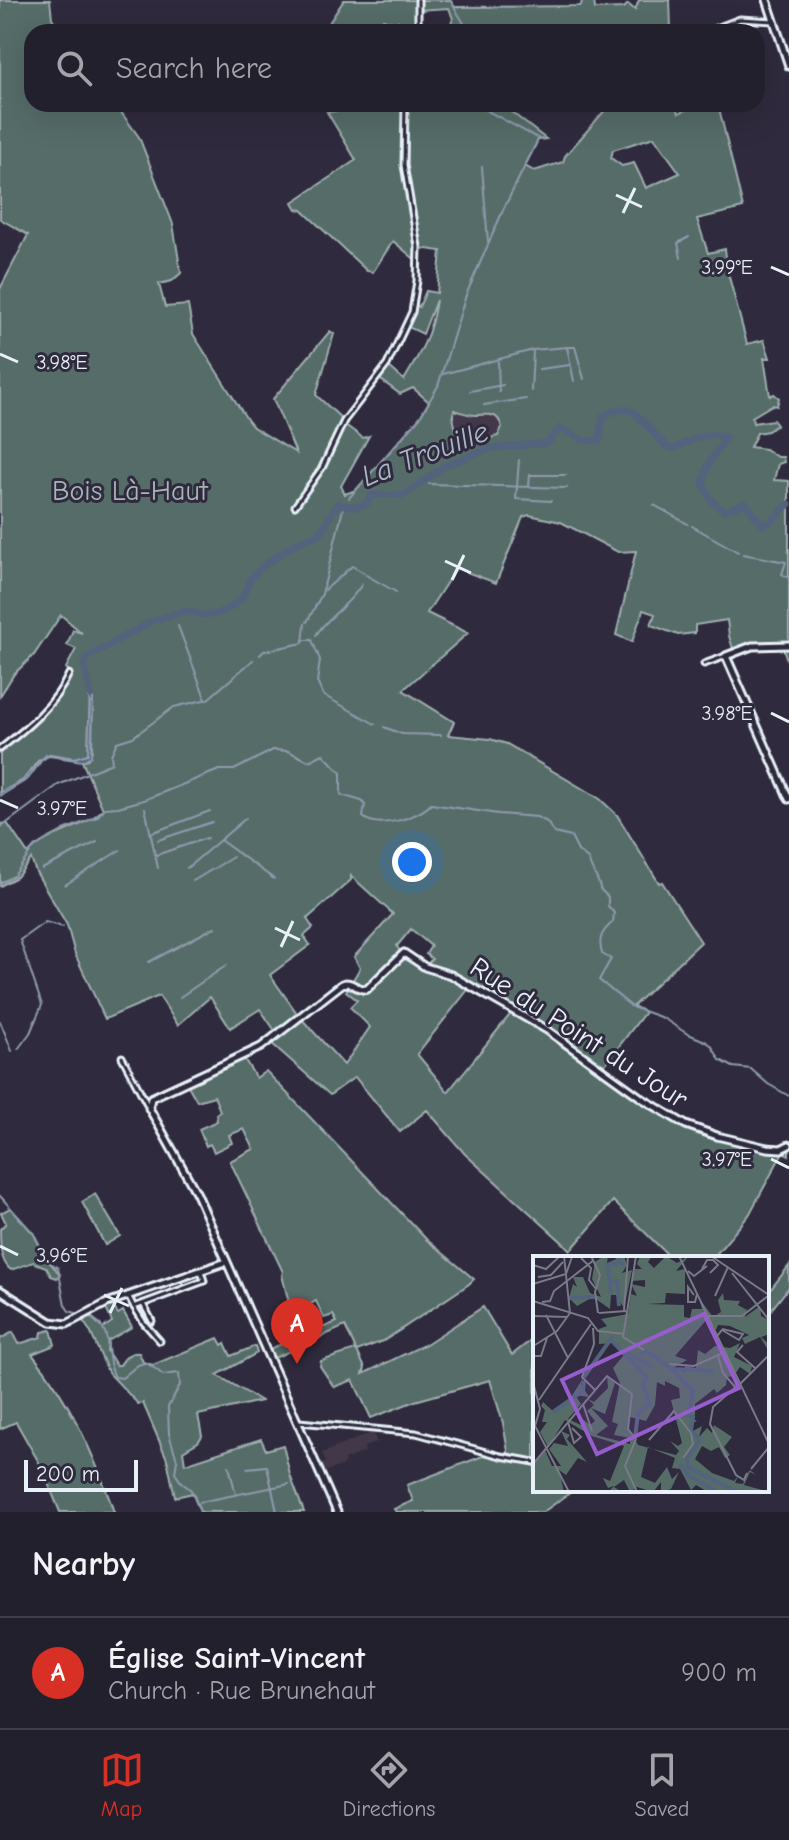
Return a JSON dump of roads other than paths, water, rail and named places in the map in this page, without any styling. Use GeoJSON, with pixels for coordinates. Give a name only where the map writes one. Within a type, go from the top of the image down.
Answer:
{"type":"FeatureCollection","features":[{"type":"Feature","properties":{"kind":"street"},"geometry":{"type":"LineString","coordinates":[[418,0],[418,24]]}},
{"type":"Feature","properties":{"kind":"street"},"geometry":{"type":"LineString","coordinates":[[767,0],[789,66]]}},
{"type":"Feature","properties":{"kind":"street"},"geometry":{"type":"LineString","coordinates":[[727,24],[740,19],[774,21]]}},
{"type":"Feature","properties":{"kind":"street"},"geometry":{"type":"LineString","coordinates":[[295,506],[322,468],[347,417],[387,365],[412,312],[418,247],[404,165],[405,112]]}},
{"type":"Feature","properties":{"kind":"street"},"geometry":{"type":"LineString","coordinates":[[704,664],[752,646],[789,645]]}},
{"type":"Feature","properties":{"kind":"street"},"geometry":{"type":"LineString","coordinates":[[726,656],[789,799]]}},
{"type":"Feature","properties":{"kind":"street"},"geometry":{"type":"LineString","coordinates":[[0,749],[56,697],[69,674]]}},
{"type":"Feature","properties":{"kind":"street","name":"Rue du Point du Jour"},"geometry":{"type":"LineString","coordinates":[[148,1106],[153,1097],[270,1042],[296,1017],[342,984],[367,989],[405,953],[425,967],[458,979],[547,1030],[643,1099],[686,1125],[767,1148],[781,1149],[789,1145]]}},
{"type":"Feature","properties":{"kind":"street"},"geometry":{"type":"LineString","coordinates":[[122,1057],[188,1176],[337,1512]]}},
{"type":"Feature","properties":{"kind":"street"},"geometry":{"type":"LineString","coordinates":[[0,1290],[51,1322],[64,1325],[128,1295],[226,1262]]}},
{"type":"Feature","properties":{"kind":"street"},"geometry":{"type":"LineString","coordinates":[[134,1307],[204,1281],[201,1271]]}},
{"type":"Feature","properties":{"kind":"street"},"geometry":{"type":"LineString","coordinates":[[128,1295],[144,1323],[160,1341]]}},
{"type":"Feature","properties":{"kind":"street"},"geometry":{"type":"LineString","coordinates":[[143,1304],[152,1321]]}},
{"type":"Feature","properties":{"kind":"street"},"geometry":{"type":"LineString","coordinates":[[297,1423],[416,1433],[533,1462]]}},
{"type":"Feature","properties":{"kind":"water"},"geometry":{"type":"Polygon","coordinates":[[[91,687],[91,756],[82,761],[49,756],[42,760],[28,779],[0,796],[0,793],[23,780],[46,755],[75,758],[88,754],[88,688],[91,687]]]}},
{"type":"Feature","properties":{"kind":"waterway"},"geometry":{"type":"LineString","coordinates":[[450,0],[464,24]]}},
{"type":"Feature","properties":{"kind":"waterway"},"geometry":{"type":"LineString","coordinates":[[490,112],[539,139]]}},
{"type":"Feature","properties":{"kind":"waterway"},"geometry":{"type":"LineString","coordinates":[[349,498],[420,417],[438,386],[466,295],[538,140]]}},
{"type":"Feature","properties":{"kind":"waterway"},"geometry":{"type":"LineString","coordinates":[[482,167],[488,242]]}},
{"type":"Feature","properties":{"kind":"waterway"},"geometry":{"type":"LineString","coordinates":[[681,258],[678,243],[689,237]]}},
{"type":"Feature","properties":{"kind":"waterway"},"geometry":{"type":"LineString","coordinates":[[443,374],[533,350],[567,347],[574,381]]}},
{"type":"Feature","properties":{"kind":"waterway"},"geometry":{"type":"LineString","coordinates":[[568,347],[575,347],[584,379]]}},
{"type":"Feature","properties":{"kind":"waterway"},"geometry":{"type":"LineString","coordinates":[[531,391],[533,352]]}},
{"type":"Feature","properties":{"kind":"waterway"},"geometry":{"type":"LineString","coordinates":[[498,361],[499,392]]}},
{"type":"Feature","properties":{"kind":"waterway"},"geometry":{"type":"LineString","coordinates":[[539,369],[570,365]]}},
{"type":"Feature","properties":{"kind":"waterway"},"geometry":{"type":"LineString","coordinates":[[470,391],[503,385]]}},
{"type":"Feature","properties":{"kind":"waterway"},"geometry":{"type":"LineString","coordinates":[[484,405],[526,399]]}},
{"type":"Feature","properties":{"kind":"waterway","name":"La Trouille"},"geometry":{"type":"LineString","coordinates":[[91,695],[84,663],[88,657],[152,621],[185,611],[217,614],[231,607],[242,598],[250,579],[264,565],[296,543],[320,534],[337,504],[357,507],[366,504],[372,495],[404,495],[444,466],[488,449],[547,443],[560,428],[583,440],[599,441],[603,416],[614,411],[634,412],[666,446],[673,449],[706,435],[726,438],[709,463],[703,482],[710,499],[724,511],[745,503],[763,525],[789,504]]}},
{"type":"Feature","properties":{"kind":"waterway"},"geometry":{"type":"LineString","coordinates":[[519,460],[516,499],[551,501]]}},
{"type":"Feature","properties":{"kind":"waterway"},"geometry":{"type":"LineString","coordinates":[[529,486],[530,475],[566,475]]}},
{"type":"Feature","properties":{"kind":"waterway"},"geometry":{"type":"LineString","coordinates":[[429,484],[567,488]]}},
{"type":"Feature","properties":{"kind":"waterway"},"geometry":{"type":"LineString","coordinates":[[654,505],[688,524]]}},
{"type":"Feature","properties":{"kind":"waterway"},"geometry":{"type":"LineString","coordinates":[[307,622],[322,594],[343,509]]}},
{"type":"Feature","properties":{"kind":"waterway"},"geometry":{"type":"LineString","coordinates":[[692,526],[738,552]]}},
{"type":"Feature","properties":{"kind":"waterway"},"geometry":{"type":"LineString","coordinates":[[743,554],[786,562],[782,574],[789,578]]}},
{"type":"Feature","properties":{"kind":"waterway"},"geometry":{"type":"LineString","coordinates":[[325,590],[352,566],[364,573]]}},
{"type":"Feature","properties":{"kind":"waterway"},"geometry":{"type":"LineString","coordinates":[[366,575],[396,592]]}},
{"type":"Feature","properties":{"kind":"waterway"},"geometry":{"type":"LineString","coordinates":[[316,635],[362,584]]}},
{"type":"Feature","properties":{"kind":"waterway"},"geometry":{"type":"LineString","coordinates":[[260,655],[264,651],[303,643],[305,624]]}},
{"type":"Feature","properties":{"kind":"waterway"},"geometry":{"type":"LineString","coordinates":[[178,626],[206,700]]}},
{"type":"Feature","properties":{"kind":"waterway"},"geometry":{"type":"LineString","coordinates":[[303,640],[312,640],[320,660],[317,682],[323,695],[375,724]]}},
{"type":"Feature","properties":{"kind":"waterway"},"geometry":{"type":"LineString","coordinates":[[0,828],[58,785],[112,763],[111,755],[117,742],[133,737],[174,707],[208,699],[253,660]]}},
{"type":"Feature","properties":{"kind":"waterway"},"geometry":{"type":"LineString","coordinates":[[384,727],[402,734],[441,735]]}},
{"type":"Feature","properties":{"kind":"waterway"},"geometry":{"type":"LineString","coordinates":[[0,883],[14,876],[34,847],[64,830],[97,817],[105,808],[144,800],[219,770],[234,770],[273,750],[288,751],[309,761],[323,754],[341,773],[341,795],[362,801],[365,805],[363,817],[370,821],[398,821],[417,814],[431,804],[537,817],[547,822],[554,833],[571,837],[578,851],[589,860],[600,889],[608,897],[608,906],[614,913],[613,922],[603,933],[600,944],[602,954],[611,959],[599,980],[632,1007],[663,1018],[705,1041],[720,1060],[733,1067],[751,1069],[789,1096]]}},
{"type":"Feature","properties":{"kind":"waterway"},"geometry":{"type":"LineString","coordinates":[[145,808],[158,868]]}},
{"type":"Feature","properties":{"kind":"waterway"},"geometry":{"type":"LineString","coordinates":[[151,833],[210,811]]}},
{"type":"Feature","properties":{"kind":"waterway"},"geometry":{"type":"LineString","coordinates":[[187,868],[246,818]]}},
{"type":"Feature","properties":{"kind":"waterway"},"geometry":{"type":"LineString","coordinates":[[158,840],[212,822]]}},
{"type":"Feature","properties":{"kind":"waterway"},"geometry":{"type":"LineString","coordinates":[[156,855],[207,838]]}},
{"type":"Feature","properties":{"kind":"waterway"},"geometry":{"type":"LineString","coordinates":[[220,840],[274,879]]}},
{"type":"Feature","properties":{"kind":"waterway"},"geometry":{"type":"LineString","coordinates":[[42,869],[97,842]]}},
{"type":"Feature","properties":{"kind":"waterway"},"geometry":{"type":"LineString","coordinates":[[65,885],[120,850]]}},
{"type":"Feature","properties":{"kind":"waterway"},"geometry":{"type":"LineString","coordinates":[[193,881],[233,857]]}},
{"type":"Feature","properties":{"kind":"waterway"},"geometry":{"type":"LineString","coordinates":[[18,1049],[30,1033],[42,1005],[20,940],[45,922],[63,927]]}},
{"type":"Feature","properties":{"kind":"waterway"},"geometry":{"type":"LineString","coordinates":[[149,962],[215,927]]}},
{"type":"Feature","properties":{"kind":"waterway"},"geometry":{"type":"LineString","coordinates":[[180,997],[227,965]]}},
{"type":"Feature","properties":{"kind":"waterway"},"geometry":{"type":"LineString","coordinates":[[0,1021],[12,1051]]}},
{"type":"Feature","properties":{"kind":"waterway"},"geometry":{"type":"LineString","coordinates":[[0,1196],[34,1234],[48,1261],[58,1268],[65,1305],[69,1311],[76,1313]]}},
{"type":"Feature","properties":{"kind":"waterway"},"geometry":{"type":"LineString","coordinates":[[89,1316],[98,1322],[106,1336],[115,1377],[122,1378],[142,1363],[163,1375],[179,1373],[180,1385],[168,1407],[169,1434],[177,1460],[175,1473],[191,1490],[200,1512]]}},
{"type":"Feature","properties":{"kind":"waterway"},"geometry":{"type":"LineString","coordinates":[[229,1466],[236,1495]]}},
{"type":"Feature","properties":{"kind":"waterway"},"geometry":{"type":"LineString","coordinates":[[247,1468],[267,1466],[277,1512]]}},
{"type":"Feature","properties":{"kind":"waterway"},"geometry":{"type":"LineString","coordinates":[[200,1502],[289,1484]]}},
{"type":"Feature","properties":{"kind":"place","name":"Église Saint-Vincent"},"geometry":{"type":"Point","coordinates":[297,1364]}},
{"type":"Feature","properties":{"kind":"park label","name":"Bois Là-Haut"},"geometry":{"type":"Point","coordinates":[130,491]}}]}
